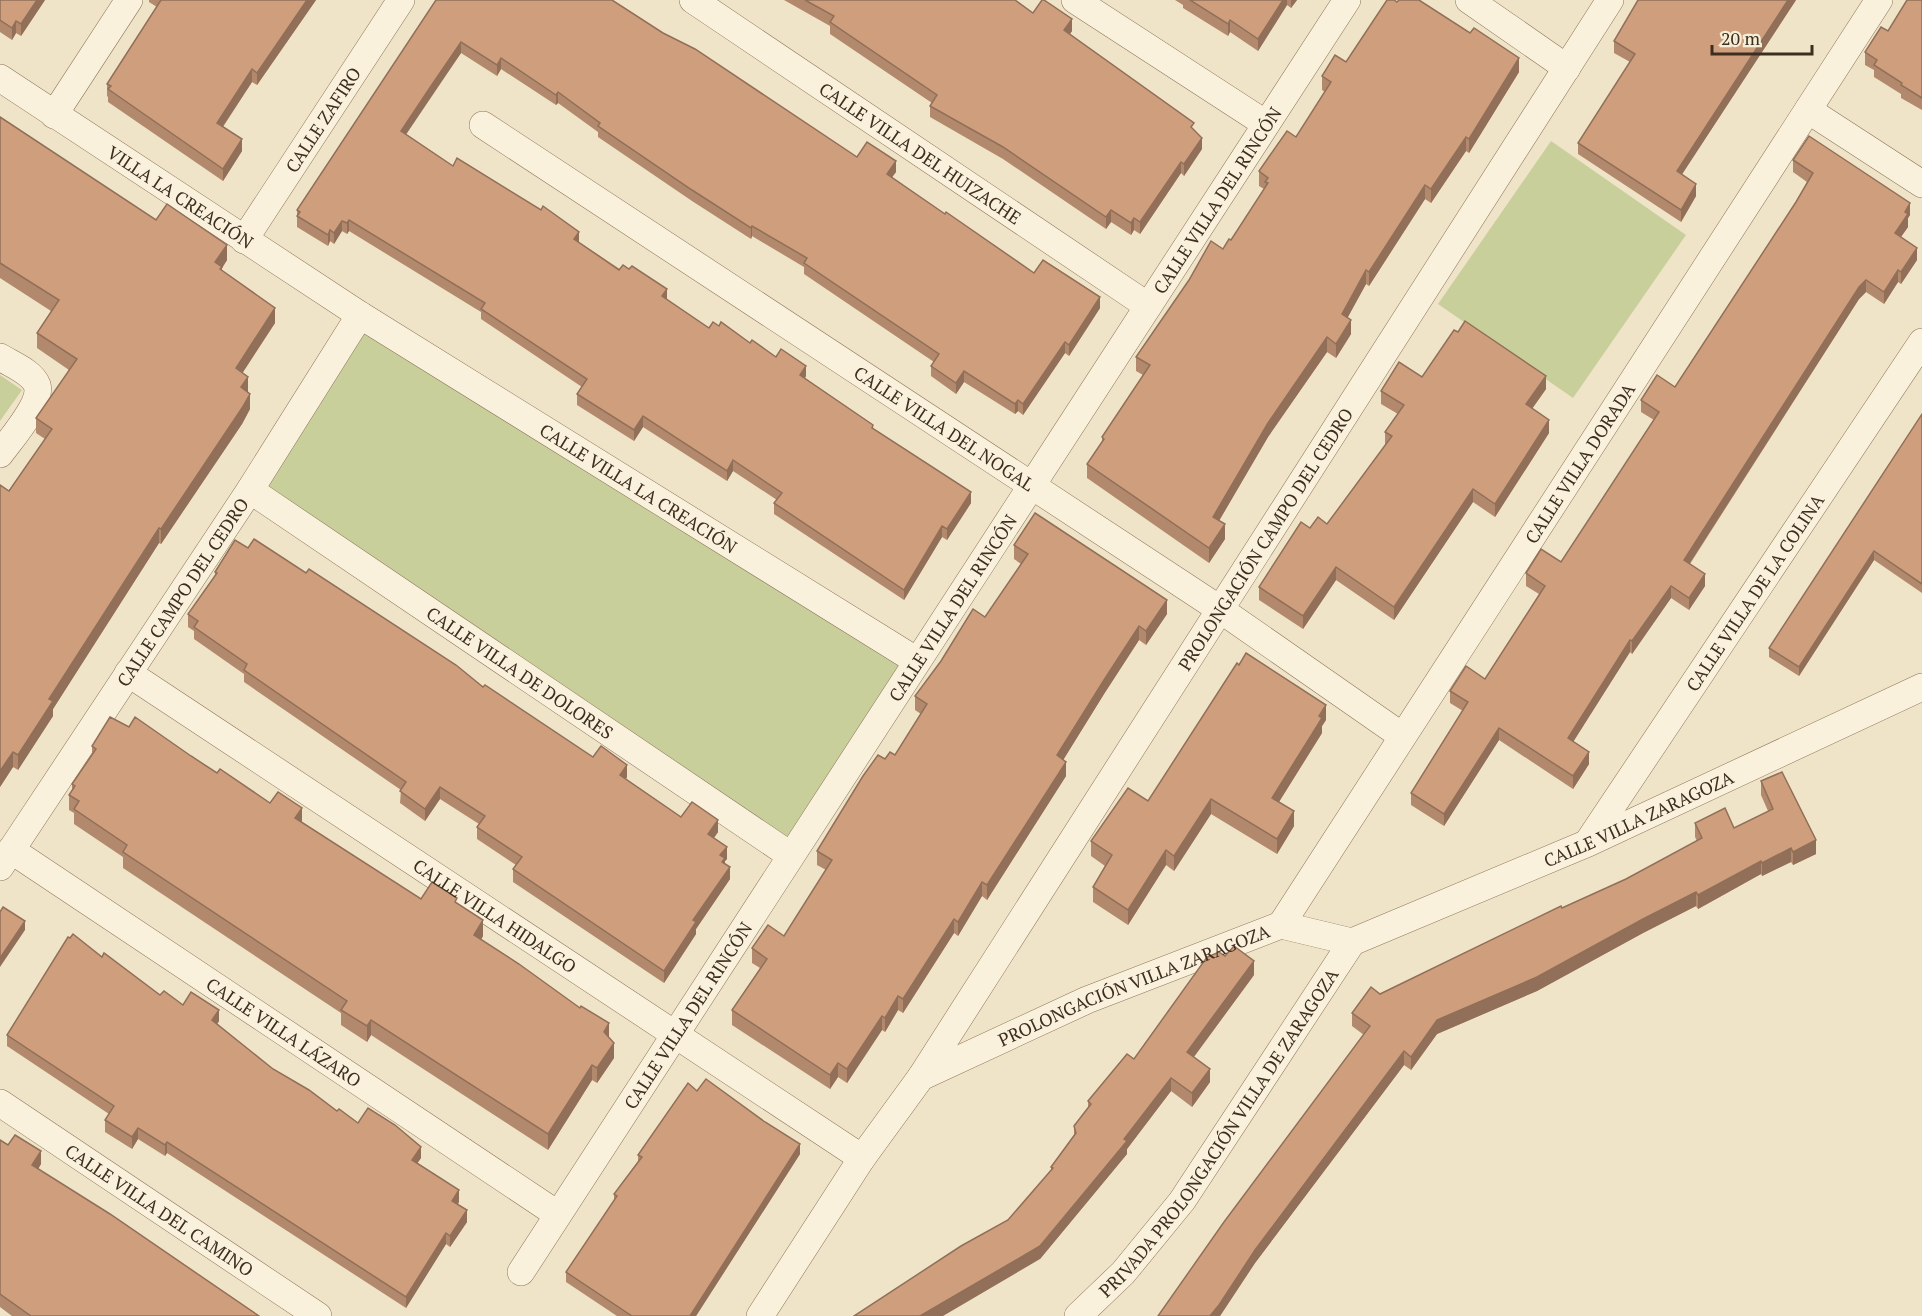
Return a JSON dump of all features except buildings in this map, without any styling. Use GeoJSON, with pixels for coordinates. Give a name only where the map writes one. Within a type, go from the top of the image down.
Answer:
{"type":"FeatureCollection","features":[{"type":"Feature","properties":{"kind":"street"},"geometry":{"type":"LineString","coordinates":[[54,115],[129,0]]}},
{"type":"Feature","properties":{"kind":"street","name":"CALLE ZAFIRO"},"geometry":{"type":"LineString","coordinates":[[244,240],[401,0]]}},
{"type":"Feature","properties":{"kind":"street","name":"CALLE VILLA DEL HUIZACHE"},"geometry":{"type":"LineString","coordinates":[[693,0],[1148,306]]}},
{"type":"Feature","properties":{"kind":"street"},"geometry":{"type":"LineString","coordinates":[[1076,0],[1266,124]]}},
{"type":"Feature","properties":{"kind":"street","name":"CALLE VILLA DEL RINCÓN"},"geometry":{"type":"LineString","coordinates":[[521,1272],[1347,0]]}},
{"type":"Feature","properties":{"kind":"street"},"geometry":{"type":"LineString","coordinates":[[1469,0],[1567,68]]}},
{"type":"Feature","properties":{"kind":"street","name":"PROLONGACIÓN CAMPO DEL CEDRO"},"geometry":{"type":"LineString","coordinates":[[760,1316],[862,1158],[921,1077],[1218,608],[1610,0]]}},
{"type":"Feature","properties":{"kind":"street","name":"CALLE VILLA DORADA"},"geometry":{"type":"LineString","coordinates":[[1281,925],[1879,0]]}},
{"type":"Feature","properties":{"kind":"street","name":"VILLA LA CREACIÓN"},"geometry":{"type":"LineString","coordinates":[[0,78],[360,315]]}},
{"type":"Feature","properties":{"kind":"street"},"geometry":{"type":"LineString","coordinates":[[1808,110],[1922,184]]}},
{"type":"Feature","properties":{"kind":"street","name":"CALLE VILLA DEL NOGAL"},"geometry":{"type":"LineString","coordinates":[[483,125],[1218,608],[1402,736]]}},
{"type":"Feature","properties":{"kind":"street","name":"CALLE CAMPO DEL CEDRO"},"geometry":{"type":"LineString","coordinates":[[6,858],[250,490],[360,315]]}},
{"type":"Feature","properties":{"kind":"street","name":"CALLE VILLA LA CREACIÓN"},"geometry":{"type":"LineString","coordinates":[[360,315],[917,661]]}},
{"type":"Feature","properties":{"kind":"street","name":"CALLE VILLA DE LA COLINA"},"geometry":{"type":"LineString","coordinates":[[1588,843],[1922,342]]}},
{"type":"Feature","properties":{"kind":"street"},"geometry":{"type":"LineString","coordinates":[[0,357],[30,375],[37,385],[37,399],[0,454]]}},
{"type":"Feature","properties":{"kind":"street","name":"CALLE VILLA DE DOLORES"},"geometry":{"type":"LineString","coordinates":[[250,490],[790,855]]}},
{"type":"Feature","properties":{"kind":"street","name":"CALLE VILLA HIDALGO"},"geometry":{"type":"LineString","coordinates":[[128,673],[862,1158]]}},
{"type":"Feature","properties":{"kind":"street","name":"CALLE VILLA ZARAGOZA"},"geometry":{"type":"LineString","coordinates":[[1352,942],[1588,843],[1922,687]]}},
{"type":"Feature","properties":{"kind":"street","name":"CALLE VILLA LÁZARO"},"geometry":{"type":"LineString","coordinates":[[6,858],[557,1214]]}},
{"type":"Feature","properties":{"kind":"street","name":"PROLONGACIÓN VILLA ZARAGOZA"},"geometry":{"type":"LineString","coordinates":[[921,1077],[1088,1000],[1281,925],[1352,942]]}},
{"type":"Feature","properties":{"kind":"street","name":"PRIVADA PROLONGACIÓN VILLA DE ZARAGOZA"},"geometry":{"type":"LineString","coordinates":[[1078,1316],[1123,1273],[1182,1201],[1352,942]]}},
{"type":"Feature","properties":{"kind":"street","name":"CALLE VILLA DEL CAMINO"},"geometry":{"type":"LineString","coordinates":[[0,1103],[318,1316]]}},
{"type":"Feature","properties":{"kind":"green space"},"geometry":{"type":"Polygon","coordinates":[[[1551,141],[1686,235],[1573,398],[1438,304],[1551,141]]]}},
{"type":"Feature","properties":{"kind":"green space"},"geometry":{"type":"Polygon","coordinates":[[[364,326],[900,665],[786,841],[263,486],[364,326]]]}},
{"type":"Feature","properties":{"kind":"green space"},"geometry":{"type":"Polygon","coordinates":[[[0,375],[22,390],[0,421],[0,375]]]}}]}
